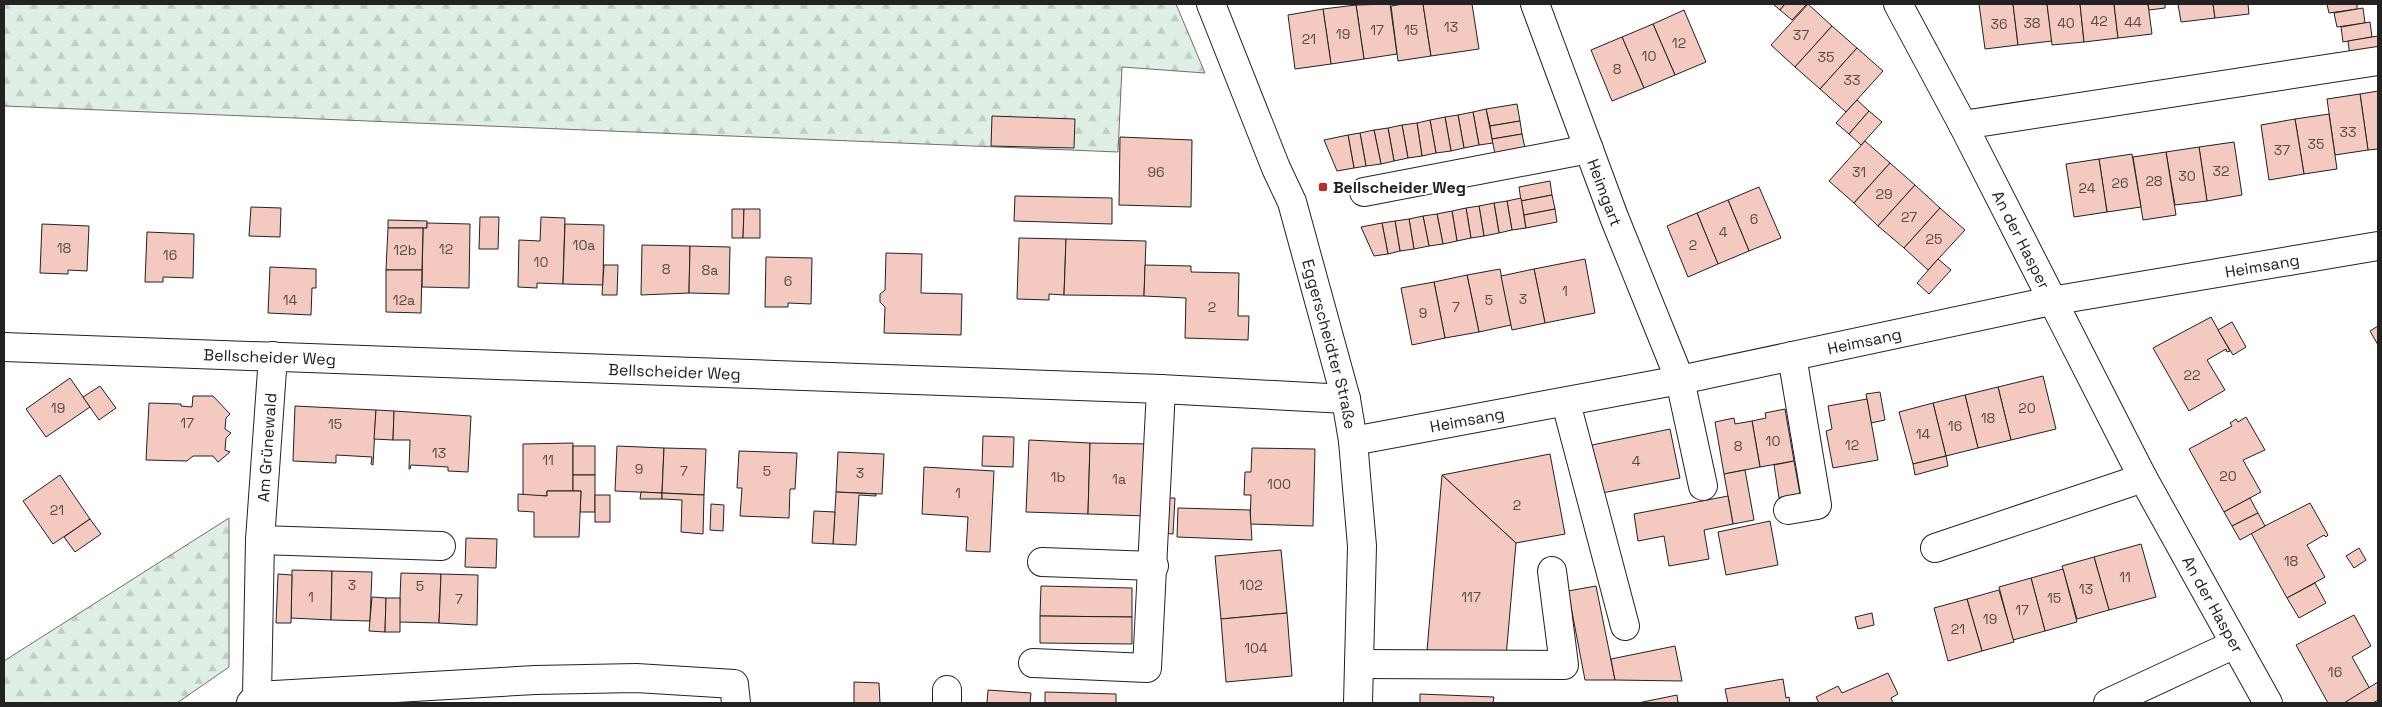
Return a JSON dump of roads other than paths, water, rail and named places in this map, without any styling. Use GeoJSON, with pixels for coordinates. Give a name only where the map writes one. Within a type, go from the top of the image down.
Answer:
{"type":"FeatureCollection","features":[{"type":"Feature","properties":{"kind":"street","name":"Eggerscheidter Straße"},"geometry":{"type":"LineString","coordinates":[[1212,4],[1276,168],[1292,202],[1346,399],[1353,441],[1362,546],[1358,703]]}},
{"type":"Feature","properties":{"kind":"street","name":"Heimgart"},"geometry":{"type":"LineString","coordinates":[[1535,4],[1589,149],[1680,380],[1703,486]]}},
{"type":"Feature","properties":{"kind":"street","name":"An der Hasper"},"geometry":{"type":"LineString","coordinates":[[1898,4],[1963,125],[2051,301],[2143,478],[2268,703]]}},
{"type":"Feature","properties":{"kind":"street"},"geometry":{"type":"LineString","coordinates":[[1963,125],[2378,61]]}},
{"type":"Feature","properties":{"kind":"street"},"geometry":{"type":"LineString","coordinates":[[1364,192],[1589,149]]}},
{"type":"Feature","properties":{"kind":"street","name":"Heimsang"},"geometry":{"type":"LineString","coordinates":[[1353,441],[1680,380],[2051,301],[2378,246]]}},
{"type":"Feature","properties":{"kind":"street","name":"Bellscheider Weg"},"geometry":{"type":"LineString","coordinates":[[4,347],[1161,389],[1346,399]]}},
{"type":"Feature","properties":{"kind":"street","name":"Am Grünewald"},"geometry":{"type":"LineString","coordinates":[[254,700],[260,540],[273,356]]}},
{"type":"Feature","properties":{"kind":"street"},"geometry":{"type":"LineString","coordinates":[[1788,510],[1817,504],[1792,356]]}},
{"type":"Feature","properties":{"kind":"street"},"geometry":{"type":"LineString","coordinates":[[1033,663],[1147,668],[1154,566],[1161,389]]}},
{"type":"Feature","properties":{"kind":"street"},"geometry":{"type":"LineString","coordinates":[[1566,402],[1625,626]]}},
{"type":"Feature","properties":{"kind":"street"},"geometry":{"type":"LineString","coordinates":[[1935,548],[2143,478]]}},
{"type":"Feature","properties":{"kind":"street"},"geometry":{"type":"LineString","coordinates":[[260,540],[441,546]]}},
{"type":"Feature","properties":{"kind":"street"},"geometry":{"type":"LineString","coordinates":[[1042,562],[1154,566]]}},
{"type":"Feature","properties":{"kind":"street"},"geometry":{"type":"LineString","coordinates":[[1359,664],[1564,665],[1552,571]]}},
{"type":"Feature","properties":{"kind":"street"},"geometry":{"type":"LineString","coordinates":[[2108,703],[2235,644]]}},
{"type":"Feature","properties":{"kind":"street"},"geometry":{"type":"LineString","coordinates":[[254,700],[535,680],[636,678],[734,684],[736,703]]}},
{"type":"Feature","properties":{"kind":"place","name":"Bellscheider Weg"},"geometry":{"type":"Point","coordinates":[1323,187]}}]}
